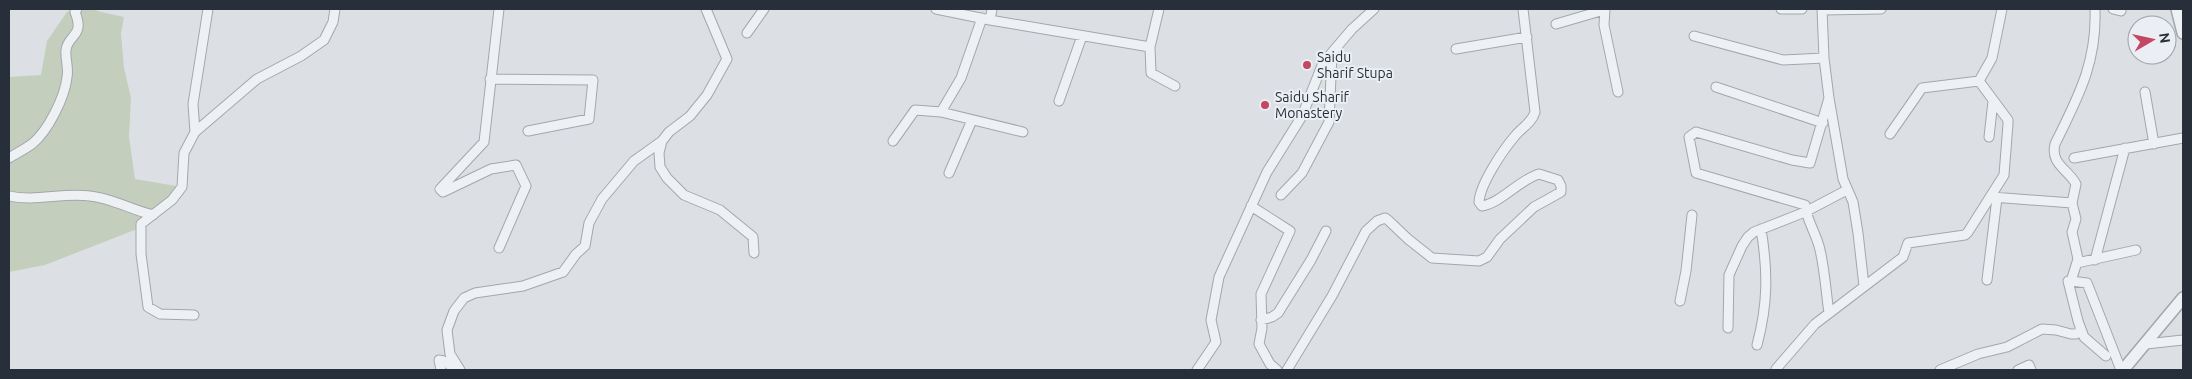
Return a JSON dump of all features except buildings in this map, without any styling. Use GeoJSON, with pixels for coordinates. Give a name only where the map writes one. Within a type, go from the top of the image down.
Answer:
{"type":"FeatureCollection","features":[{"type":"Feature","properties":{"kind":"street"},"geometry":{"type":"LineString","coordinates":[[9,158],[33,143],[54,114],[68,76],[66,48],[79,23],[75,12],[77,9]]}},
{"type":"Feature","properties":{"kind":"street"},"geometry":{"type":"LineString","coordinates":[[195,132],[193,104],[208,9]]}},
{"type":"Feature","properties":{"kind":"street"},"geometry":{"type":"LineString","coordinates":[[194,316],[160,314],[148,307],[140,238],[142,224],[172,200],[182,187],[184,153],[195,132],[256,79],[301,56],[324,40],[333,22],[335,9]]}},
{"type":"Feature","properties":{"kind":"street"},"geometry":{"type":"LineString","coordinates":[[499,9],[484,142],[440,189],[443,192],[491,168],[516,165],[526,186],[499,248]]}},
{"type":"Feature","properties":{"kind":"street"},"geometry":{"type":"LineString","coordinates":[[460,370],[450,354],[446,330],[454,311],[464,298],[476,293],[523,286],[564,272],[576,254],[586,246],[590,223],[602,199],[634,161],[662,141],[669,132],[690,116],[707,95],[727,58],[706,9]]}},
{"type":"Feature","properties":{"kind":"street"},"geometry":{"type":"LineString","coordinates":[[747,32],[764,9]]}},
{"type":"Feature","properties":{"kind":"street"},"geometry":{"type":"LineString","coordinates":[[936,9],[1150,47]]}},
{"type":"Feature","properties":{"kind":"street"},"geometry":{"type":"LineString","coordinates":[[942,112],[961,78],[992,9]]}},
{"type":"Feature","properties":{"kind":"street"},"geometry":{"type":"LineString","coordinates":[[1159,9],[1150,47],[1151,73],[1175,86]]}},
{"type":"Feature","properties":{"kind":"street"},"geometry":{"type":"LineString","coordinates":[[1197,370],[1216,342],[1211,320],[1220,277],[1267,172],[1302,116],[1322,63],[1352,29],[1374,9]]}},
{"type":"Feature","properties":{"kind":"street"},"geometry":{"type":"LineString","coordinates":[[1287,370],[1332,296],[1366,231],[1377,221],[1385,218],[1388,220],[1408,240],[1432,258],[1479,261],[1487,257],[1500,239],[1534,207],[1561,192],[1558,180],[1539,174],[1522,182],[1490,204],[1482,206],[1479,202],[1480,195],[1494,168],[1512,139],[1533,118],[1535,112],[1523,9]]}},
{"type":"Feature","properties":{"kind":"street"},"geometry":{"type":"LineString","coordinates":[[1781,9],[1802,9]]}},
{"type":"Feature","properties":{"kind":"street"},"geometry":{"type":"LineString","coordinates":[[1864,286],[1853,202],[1843,179],[1829,98],[1824,58],[1822,9],[1882,9]]}},
{"type":"Feature","properties":{"kind":"street"},"geometry":{"type":"LineString","coordinates":[[1979,81],[1992,58],[2002,9]]}},
{"type":"Feature","properties":{"kind":"street"},"geometry":{"type":"LineString","coordinates":[[2095,9],[2096,25],[2089,65],[2080,95],[2055,144],[2053,152],[2057,162],[2076,184],[2072,203],[2076,219],[2072,232],[2077,263],[2071,281],[2087,283],[2122,370],[2146,344],[2183,298]]}},
{"type":"Feature","properties":{"kind":"street"},"geometry":{"type":"LineString","coordinates":[[2113,9],[2121,11],[2122,9]]}},
{"type":"Feature","properties":{"kind":"street"},"geometry":{"type":"LineString","coordinates":[[2177,9],[2183,33]]}},
{"type":"Feature","properties":{"kind":"street"},"geometry":{"type":"LineString","coordinates":[[1556,24],[1604,10],[1604,26],[1618,92]]}},
{"type":"Feature","properties":{"kind":"street"},"geometry":{"type":"LineString","coordinates":[[1059,100],[1082,36]]}},
{"type":"Feature","properties":{"kind":"street"},"geometry":{"type":"LineString","coordinates":[[1694,36],[1783,60],[1824,58]]}},
{"type":"Feature","properties":{"kind":"street"},"geometry":{"type":"LineString","coordinates":[[1456,49],[1527,37]]}},
{"type":"Feature","properties":{"kind":"street"},"geometry":{"type":"LineString","coordinates":[[1282,195],[1302,173],[1329,122],[1332,52]]}},
{"type":"Feature","properties":{"kind":"street"},"geometry":{"type":"LineString","coordinates":[[490,79],[593,80],[589,119],[528,131]]}},
{"type":"Feature","properties":{"kind":"street"},"geometry":{"type":"LineString","coordinates":[[1776,369],[1815,324],[1903,257],[1908,243],[1965,235],[1994,197],[2004,175],[2008,120],[1979,81]]}},
{"type":"Feature","properties":{"kind":"street"},"geometry":{"type":"LineString","coordinates":[[1890,134],[1922,88],[1979,81]]}},
{"type":"Feature","properties":{"kind":"street"},"geometry":{"type":"LineString","coordinates":[[1716,87],[1822,123]]}},
{"type":"Feature","properties":{"kind":"street"},"geometry":{"type":"LineString","coordinates":[[2145,92],[2154,144]]}},
{"type":"Feature","properties":{"kind":"street"},"geometry":{"type":"LineString","coordinates":[[1829,98],[1812,160],[1806,164],[1696,132],[1689,137],[1696,173],[1805,205],[1805,212],[1811,223],[1820,250],[1829,314]]}},
{"type":"Feature","properties":{"kind":"street"},"geometry":{"type":"LineString","coordinates":[[1989,137],[1993,101]]}},
{"type":"Feature","properties":{"kind":"street"},"geometry":{"type":"LineString","coordinates":[[893,141],[915,110],[942,112],[1023,132]]}},
{"type":"Feature","properties":{"kind":"street"},"geometry":{"type":"LineString","coordinates":[[949,173],[972,120]]}},
{"type":"Feature","properties":{"kind":"street"},"geometry":{"type":"LineString","coordinates":[[2074,158],[2183,138]]}},
{"type":"Feature","properties":{"kind":"street"},"geometry":{"type":"LineString","coordinates":[[662,141],[659,153],[660,167],[667,178],[684,195],[720,210],[743,227],[753,237],[754,253]]}},
{"type":"Feature","properties":{"kind":"street"},"geometry":{"type":"LineString","coordinates":[[2096,260],[2125,148]]}},
{"type":"Feature","properties":{"kind":"street"},"geometry":{"type":"LineString","coordinates":[[1728,328],[1729,275],[1748,237],[1761,229],[1805,212],[1847,190]]}},
{"type":"Feature","properties":{"kind":"street"},"geometry":{"type":"LineString","coordinates":[[9,196],[25,198],[90,196],[139,212],[153,215],[156,213]]}},
{"type":"Feature","properties":{"kind":"street"},"geometry":{"type":"LineString","coordinates":[[1994,197],[2072,203]]}},
{"type":"Feature","properties":{"kind":"street"},"geometry":{"type":"LineString","coordinates":[[1987,280],[1994,197]]}},
{"type":"Feature","properties":{"kind":"street"},"geometry":{"type":"LineString","coordinates":[[1251,206],[1290,231],[1261,294],[1262,320],[1259,344],[1270,364],[1277,370]]}},
{"type":"Feature","properties":{"kind":"street"},"geometry":{"type":"LineString","coordinates":[[1680,301],[1686,271],[1692,215]]}},
{"type":"Feature","properties":{"kind":"street"},"geometry":{"type":"LineString","coordinates":[[1757,345],[1765,316],[1767,288],[1761,229]]}},
{"type":"Feature","properties":{"kind":"street"},"geometry":{"type":"LineString","coordinates":[[1262,320],[1278,313],[1311,260],[1326,231]]}},
{"type":"Feature","properties":{"kind":"street"},"geometry":{"type":"LineString","coordinates":[[2077,263],[2136,250]]}},
{"type":"Feature","properties":{"kind":"street"},"geometry":{"type":"LineString","coordinates":[[2068,281],[2084,338],[2106,356]]}},
{"type":"Feature","properties":{"kind":"street"},"geometry":{"type":"LineString","coordinates":[[1940,370],[1978,354],[2007,347],[2042,329],[2071,334],[2076,334],[2081,330]]}},
{"type":"Feature","properties":{"kind":"street"},"geometry":{"type":"LineString","coordinates":[[2146,344],[2183,340]]}},
{"type":"Feature","properties":{"kind":"street"},"geometry":{"type":"LineString","coordinates":[[441,370],[438,360],[447,362],[454,370]]}},
{"type":"Feature","properties":{"kind":"street"},"geometry":{"type":"LineString","coordinates":[[2018,370],[2029,365],[2031,370]]}},
{"type":"Feature","properties":{"kind":"green space"},"geometry":{"type":"Polygon","coordinates":[[[74,9],[96,9],[97,11],[124,17],[121,34],[124,68],[131,98],[129,137],[135,179],[182,187],[150,224],[45,265],[9,272],[9,77],[41,75],[47,41],[67,12],[74,9]]]}},
{"type":"Feature","properties":{"kind":"place","name":"Saidu Sharif Stupa"},"geometry":{"type":"Point","coordinates":[1307,65]}},
{"type":"Feature","properties":{"kind":"place","name":"Saidu Sharif Monastery"},"geometry":{"type":"Point","coordinates":[1265,105]}}]}
